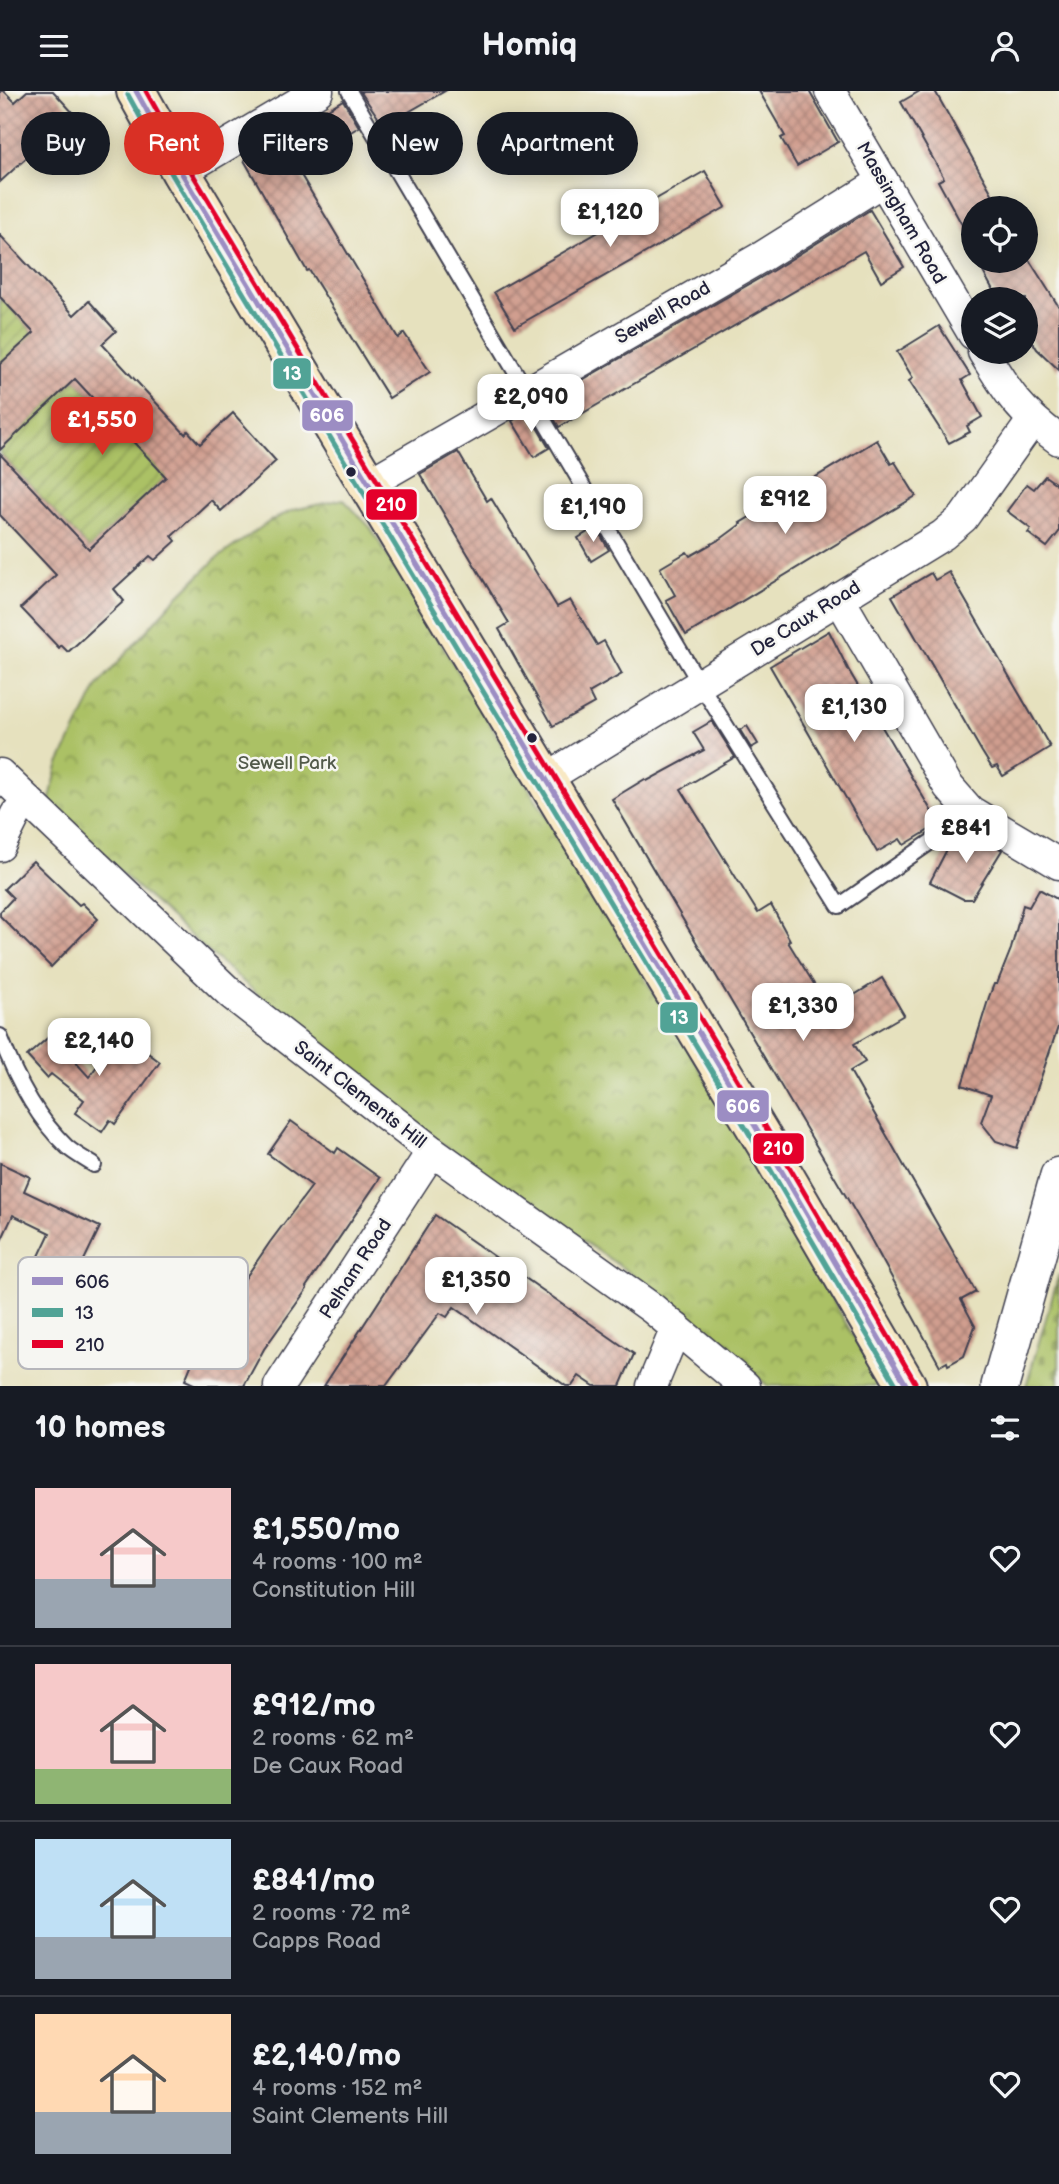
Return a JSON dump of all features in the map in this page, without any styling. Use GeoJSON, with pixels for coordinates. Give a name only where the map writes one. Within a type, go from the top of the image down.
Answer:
{"type":"FeatureCollection","features":[{"type":"Feature","properties":{"kind":"main road"},"geometry":{"type":"LineString","coordinates":[[136,91],[148,112]]}},
{"type":"Feature","properties":{"kind":"main road"},"geometry":{"type":"LineString","coordinates":[[183,175],[763,1140],[907,1386]]}},
{"type":"Feature","properties":{"kind":"street"},"geometry":{"type":"LineString","coordinates":[[224,146],[317,91]]}},
{"type":"Feature","properties":{"kind":"street","name":"Massingham Road"},"geometry":{"type":"LineString","coordinates":[[830,91],[961,314]]}},
{"type":"Feature","properties":{"kind":"street","name":"Sewell Road"},"geometry":{"type":"LineString","coordinates":[[368,484],[763,256],[883,181]]}},
{"type":"Feature","properties":{"kind":"street"},"geometry":{"type":"LineString","coordinates":[[991,364],[1010,397],[1032,421],[1059,440]]}},
{"type":"Feature","properties":{"kind":"street","name":"De Caux Road"},"geometry":{"type":"LineString","coordinates":[[545,779],[943,535],[963,518],[1032,421]]}},
{"type":"Feature","properties":{"kind":"street"},"geometry":{"type":"LineString","coordinates":[[839,598],[948,786],[971,811],[1059,865]]}},
{"type":"Feature","properties":{"kind":"street","name":"Saint Clements Hill"},"geometry":{"type":"LineString","coordinates":[[0,774],[231,993],[432,1151],[676,1328],[745,1386]]}},
{"type":"Feature","properties":{"kind":"street"},"geometry":{"type":"LineString","coordinates":[[0,846],[16,814],[28,802]]}},
{"type":"Feature","properties":{"kind":"street","name":"Pelham Road"},"geometry":{"type":"LineString","coordinates":[[279,1386],[432,1151]]}},
{"type":"Feature","properties":{"kind":"street"},"geometry":{"type":"LineString","coordinates":[[999,1386],[1056,1196]]}},
{"type":"Feature","properties":{"kind":"street"},"geometry":{"type":"LineString","coordinates":[[652,1386],[676,1328]]}},
{"type":"Feature","properties":{"kind":"lane"},"geometry":{"type":"LineString","coordinates":[[349,91],[700,684],[839,906],[971,811]]}},
{"type":"Feature","properties":{"kind":"lane"},"geometry":{"type":"LineString","coordinates":[[0,1036],[15,1076],[48,1126],[68,1148],[94,1165]]}},
{"type":"Feature","properties":{"kind":"green space"},"geometry":{"type":"Polygon","coordinates":[[[0,297],[34,333],[0,364],[0,297]]]}},
{"type":"Feature","properties":{"kind":"green space"},"geometry":{"type":"Polygon","coordinates":[[[75,379],[166,477],[89,549],[0,454],[0,450],[75,379]]]}},
{"type":"Feature","properties":{"kind":"green space","name":"Sewell Park"},"geometry":{"type":"Polygon","coordinates":[[[343,499],[370,527],[694,1059],[882,1386],[768,1386],[671,1301],[430,1136],[352,1075],[204,948],[48,806],[58,766],[98,685],[171,603],[216,559],[270,521],[293,510],[343,499]]]}},
{"type":"Feature","properties":{"kind":"green space"},"geometry":{"type":"Polygon","coordinates":[[[1059,1274],[1059,1386],[1026,1386],[1059,1274]]]}},
{"type":"Feature","properties":{"kind":"building"},"geometry":{"type":"Polygon","coordinates":[[[0,91],[4,91],[15,102],[27,91],[53,91],[72,112],[21,112],[21,163],[0,182],[0,91]]]}},
{"type":"Feature","properties":{"kind":"building"},"geometry":{"type":"Polygon","coordinates":[[[360,91],[445,91],[408,112],[374,112],[360,91]]]}},
{"type":"Feature","properties":{"kind":"building"},"geometry":{"type":"Polygon","coordinates":[[[759,91],[809,91],[838,142],[797,166],[781,138],[785,136],[759,91]]]}},
{"type":"Feature","properties":{"kind":"building"},"geometry":{"type":"Polygon","coordinates":[[[920,91],[935,91],[993,196],[961,196],[961,223],[938,181],[944,178],[901,102],[920,91]]]}},
{"type":"Feature","properties":{"kind":"building"},"geometry":{"type":"Polygon","coordinates":[[[343,100],[350,112],[323,112],[343,100]]]}},
{"type":"Feature","properties":{"kind":"building"},"geometry":{"type":"Polygon","coordinates":[[[353,117],[359,127],[353,131],[353,117]]]}},
{"type":"Feature","properties":{"kind":"building"},"geometry":{"type":"Polygon","coordinates":[[[705,171],[726,207],[515,327],[494,292],[705,171]]]}},
{"type":"Feature","properties":{"kind":"building"},"geometry":{"type":"Polygon","coordinates":[[[253,175],[301,175],[398,338],[404,333],[430,372],[389,398],[309,270],[307,271],[253,175]]]}},
{"type":"Feature","properties":{"kind":"building"},"geometry":{"type":"Polygon","coordinates":[[[870,210],[904,267],[881,281],[864,251],[559,427],[544,402],[772,271],[870,210]]]}},
{"type":"Feature","properties":{"kind":"building"},"geometry":{"type":"Polygon","coordinates":[[[0,235],[74,315],[89,301],[116,331],[102,344],[185,434],[188,431],[200,444],[233,413],[276,461],[221,511],[211,500],[172,536],[176,541],[155,560],[150,556],[114,589],[124,601],[68,652],[61,645],[59,648],[21,608],[56,575],[0,515],[0,454],[89,549],[166,477],[75,379],[0,450],[0,364],[34,333],[0,297],[0,235]]]}},
{"type":"Feature","properties":{"kind":"building"},"geometry":{"type":"Polygon","coordinates":[[[984,273],[1037,273],[1059,307],[1059,370],[1038,350],[1038,287],[991,287],[984,273]]]}},
{"type":"Feature","properties":{"kind":"building"},"geometry":{"type":"Polygon","coordinates":[[[939,326],[970,375],[962,380],[982,417],[967,426],[970,432],[949,443],[909,381],[913,378],[897,352],[939,326]]]}},
{"type":"Feature","properties":{"kind":"building"},"geometry":{"type":"Polygon","coordinates":[[[528,412],[549,448],[534,457],[512,421],[528,412]]]}},
{"type":"Feature","properties":{"kind":"building"},"geometry":{"type":"Polygon","coordinates":[[[877,440],[891,464],[895,462],[916,496],[686,635],[666,600],[675,595],[660,568],[687,552],[690,556],[722,538],[740,523],[877,440]]]}},
{"type":"Feature","properties":{"kind":"building"},"geometry":{"type":"Polygon","coordinates":[[[458,452],[487,501],[491,498],[557,607],[570,600],[597,645],[604,641],[622,674],[589,693],[594,703],[553,726],[499,629],[509,623],[420,474],[458,452]]]}},
{"type":"Feature","properties":{"kind":"building"},"geometry":{"type":"Polygon","coordinates":[[[1045,476],[1059,486],[1059,532],[1047,547],[1028,533],[1031,529],[1007,511],[1027,484],[1034,489],[1045,476]]]}},
{"type":"Feature","properties":{"kind":"building"},"geometry":{"type":"Polygon","coordinates":[[[596,527],[609,550],[591,561],[578,538],[596,527]]]}},
{"type":"Feature","properties":{"kind":"building"},"geometry":{"type":"Polygon","coordinates":[[[949,572],[1050,747],[1003,776],[997,766],[992,768],[982,752],[892,596],[931,573],[935,580],[949,572]]]}},
{"type":"Feature","properties":{"kind":"building"},"geometry":{"type":"Polygon","coordinates":[[[829,631],[848,669],[939,824],[904,845],[900,839],[877,852],[770,666],[829,631]]]}},
{"type":"Feature","properties":{"kind":"building"},"geometry":{"type":"Polygon","coordinates":[[[712,721],[735,757],[681,789],[758,913],[771,905],[790,940],[788,942],[830,1010],[882,978],[904,1015],[854,1044],[865,1062],[850,1071],[976,1292],[961,1300],[975,1326],[964,1356],[948,1365],[947,1362],[940,1366],[867,1232],[612,799],[645,779],[647,781],[704,750],[693,732],[712,721]]]}},
{"type":"Feature","properties":{"kind":"building"},"geometry":{"type":"Polygon","coordinates":[[[747,726],[758,744],[751,748],[740,730],[747,726]]]}},
{"type":"Feature","properties":{"kind":"building"},"geometry":{"type":"Polygon","coordinates":[[[964,828],[1002,850],[972,899],[963,899],[930,882],[954,836],[964,828]]]}},
{"type":"Feature","properties":{"kind":"building"},"geometry":{"type":"Polygon","coordinates":[[[33,861],[79,905],[82,903],[98,919],[51,967],[0,916],[0,912],[13,898],[4,889],[33,861]]]}},
{"type":"Feature","properties":{"kind":"building"},"geometry":{"type":"Polygon","coordinates":[[[1039,889],[1059,900],[1059,1024],[1017,1148],[996,1141],[981,1122],[991,1095],[962,1085],[989,997],[1011,949],[1023,905],[1029,907],[1039,889]]]}},
{"type":"Feature","properties":{"kind":"building"},"geometry":{"type":"Polygon","coordinates":[[[121,1033],[160,1062],[115,1124],[110,1120],[102,1132],[75,1113],[84,1100],[51,1074],[47,1078],[27,1056],[51,1035],[89,1077],[121,1033]]]}},
{"type":"Feature","properties":{"kind":"building"},"geometry":{"type":"Polygon","coordinates":[[[291,1121],[335,1153],[338,1148],[380,1178],[264,1349],[244,1386],[198,1386],[185,1380],[190,1369],[248,1369],[248,1274],[312,1186],[268,1154],[291,1121]]]}},
{"type":"Feature","properties":{"kind":"building"},"geometry":{"type":"Polygon","coordinates":[[[0,1163],[30,1177],[24,1191],[100,1227],[86,1257],[39,1257],[50,1233],[13,1215],[0,1243],[0,1163]]]}},
{"type":"Feature","properties":{"kind":"building"},"geometry":{"type":"Polygon","coordinates":[[[435,1215],[634,1354],[620,1386],[594,1386],[579,1376],[572,1386],[566,1386],[454,1307],[447,1317],[440,1313],[386,1386],[324,1386],[435,1215]]]}},
{"type":"Feature","properties":{"kind":"transit line","name":"606"},"geometry":{"type":"LineString","coordinates":[[136,91],[181,172],[770,1151],[907,1386]]}},
{"type":"Feature","properties":{"kind":"transit line","name":"210"},"geometry":{"type":"LineString","coordinates":[[146,91],[189,168],[777,1146],[915,1382]]}},
{"type":"Feature","properties":{"kind":"transit line","name":"13"},"geometry":{"type":"LineString","coordinates":[[128,95],[173,176],[762,1155],[897,1386]]}}]}
